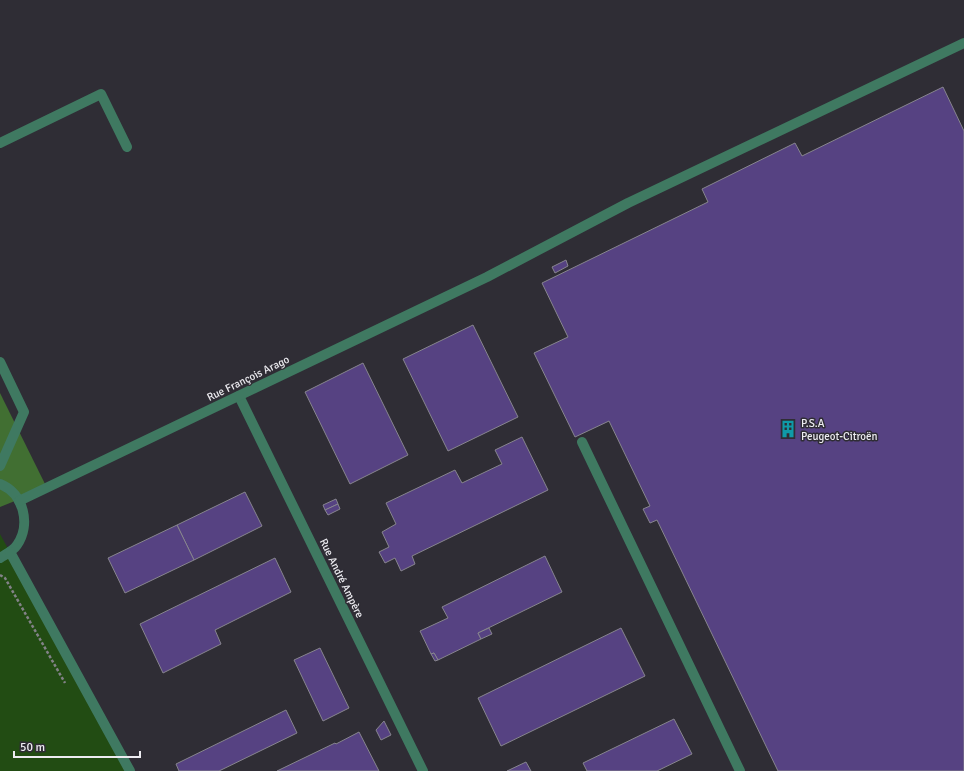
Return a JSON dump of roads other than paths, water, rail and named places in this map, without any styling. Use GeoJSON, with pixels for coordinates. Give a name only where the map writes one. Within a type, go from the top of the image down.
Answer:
{"type":"FeatureCollection","features":[{"type":"Feature","properties":{"kind":"street","name":"Rue François Arago"},"geometry":{"type":"LineString","coordinates":[[19,501],[487,277],[628,202],[964,43]]}},
{"type":"Feature","properties":{"kind":"street"},"geometry":{"type":"LineString","coordinates":[[0,143],[102,94],[127,147]]}},
{"type":"Feature","properties":{"kind":"street"},"geometry":{"type":"LineString","coordinates":[[0,362],[24,412],[0,466]]}},
{"type":"Feature","properties":{"kind":"street","name":"Rue André Ampère"},"geometry":{"type":"LineString","coordinates":[[239,396],[423,771]]}},
{"type":"Feature","properties":{"kind":"street"},"geometry":{"type":"LineString","coordinates":[[582,442],[740,771]]}},
{"type":"Feature","properties":{"kind":"street"},"geometry":{"type":"LineString","coordinates":[[0,484],[13,492],[19,501],[25,519],[24,529],[19,542],[10,552],[0,558]]}},
{"type":"Feature","properties":{"kind":"street"},"geometry":{"type":"LineString","coordinates":[[10,552],[130,771]]}},
{"type":"Feature","properties":{"kind":"place","name":"P.S.A Peugeot-Citroën"},"geometry":{"type":"Point","coordinates":[788,429]}}]}
